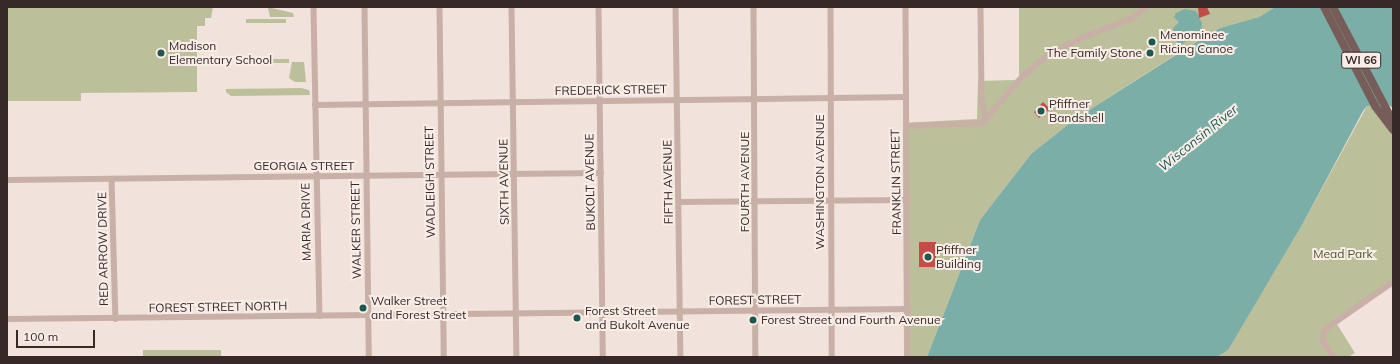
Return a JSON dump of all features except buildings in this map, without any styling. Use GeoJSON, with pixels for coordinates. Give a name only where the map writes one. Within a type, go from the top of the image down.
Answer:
{"type":"FeatureCollection","features":[{"type":"Feature","properties":{"kind":"main road","name":"WI 66"},"geometry":{"type":"LineString","coordinates":[[1324,7],[1379,112],[1393,130]]}},
{"type":"Feature","properties":{"kind":"main road","name":"WI 66"},"geometry":{"type":"LineString","coordinates":[[1333,7],[1390,113],[1393,122]]}},
{"type":"Feature","properties":{"kind":"street","name":"MARIA DRIVE"},"geometry":{"type":"LineString","coordinates":[[314,7],[316,176],[320,316]]}},
{"type":"Feature","properties":{"kind":"street","name":"WALKER STREET"},"geometry":{"type":"LineString","coordinates":[[365,7],[369,357]]}},
{"type":"Feature","properties":{"kind":"street","name":"WADLEIGH STREET"},"geometry":{"type":"LineString","coordinates":[[440,7],[444,357]]}},
{"type":"Feature","properties":{"kind":"street","name":"SIXTH AVENUE"},"geometry":{"type":"LineString","coordinates":[[512,7],[517,357]]}},
{"type":"Feature","properties":{"kind":"street","name":"BUKOLT AVENUE"},"geometry":{"type":"LineString","coordinates":[[599,7],[603,357]]}},
{"type":"Feature","properties":{"kind":"street","name":"FIFTH AVENUE"},"geometry":{"type":"LineString","coordinates":[[676,7],[681,357]]}},
{"type":"Feature","properties":{"kind":"street","name":"FOURTH AVENUE"},"geometry":{"type":"LineString","coordinates":[[754,7],[756,357]]}},
{"type":"Feature","properties":{"kind":"street","name":"WASHINGTON AVENUE"},"geometry":{"type":"LineString","coordinates":[[831,7],[832,357]]}},
{"type":"Feature","properties":{"kind":"street","name":"FRANKLIN STREET"},"geometry":{"type":"LineString","coordinates":[[906,7],[908,357]]}},
{"type":"Feature","properties":{"kind":"street"},"geometry":{"type":"LineString","coordinates":[[981,7],[982,102],[986,120]]}},
{"type":"Feature","properties":{"kind":"street"},"geometry":{"type":"LineString","coordinates":[[907,126],[972,126],[986,120],[1024,75],[1047,56],[1132,18],[1146,7]]}},
{"type":"Feature","properties":{"kind":"street","name":"FREDERICK STREET"},"geometry":{"type":"LineString","coordinates":[[315,105],[906,97]]}},
{"type":"Feature","properties":{"kind":"street","name":"GEORGIA STREET"},"geometry":{"type":"LineString","coordinates":[[7,180],[601,173]]}},
{"type":"Feature","properties":{"kind":"street","name":"RED ARROW DRIVE"},"geometry":{"type":"LineString","coordinates":[[112,178],[116,319]]}},
{"type":"Feature","properties":{"kind":"street"},"geometry":{"type":"LineString","coordinates":[[679,202],[908,200]]}},
{"type":"Feature","properties":{"kind":"street"},"geometry":{"type":"LineString","coordinates":[[1333,357],[1323,342],[1326,326],[1393,282]]}},
{"type":"Feature","properties":{"kind":"street","name":"FOREST STREET"},"geometry":{"type":"LineString","coordinates":[[603,313],[908,309]]}},
{"type":"Feature","properties":{"kind":"street"},"geometry":{"type":"LineString","coordinates":[[320,316],[368,317],[603,313]]}},
{"type":"Feature","properties":{"kind":"street","name":"FOREST STREET NORTH"},"geometry":{"type":"LineString","coordinates":[[116,319],[320,316]]}},
{"type":"Feature","properties":{"kind":"street"},"geometry":{"type":"LineString","coordinates":[[7,319],[116,319]]}},
{"type":"Feature","properties":{"kind":"green space"},"geometry":{"type":"Polygon","coordinates":[[[7,7],[213,7],[211,18],[205,18],[205,26],[197,26],[197,92],[81,93],[81,101],[7,101],[7,7]]]}},
{"type":"Feature","properties":{"kind":"green space"},"geometry":{"type":"Polygon","coordinates":[[[268,7],[293,13],[294,17],[270,17],[268,7]]]}},
{"type":"Feature","properties":{"kind":"green space"},"geometry":{"type":"Polygon","coordinates":[[[1019,7],[1275,7],[1259,17],[1220,28],[1205,36],[1075,119],[1031,154],[980,220],[927,357],[904,357],[903,123],[977,119],[978,81],[1015,80],[1019,76],[1019,7]]]}},
{"type":"Feature","properties":{"kind":"green space"},"geometry":{"type":"Polygon","coordinates":[[[246,19],[286,19],[286,23],[246,23],[246,19]]]}},
{"type":"Feature","properties":{"kind":"green space"},"geometry":{"type":"Polygon","coordinates":[[[245,59],[289,59],[289,63],[245,63],[245,59]]]}},
{"type":"Feature","properties":{"kind":"green space"},"geometry":{"type":"Polygon","coordinates":[[[292,62],[304,62],[306,82],[295,82],[289,78],[292,62]]]}},
{"type":"Feature","properties":{"kind":"green space"},"geometry":{"type":"Polygon","coordinates":[[[301,88],[309,90],[310,95],[231,96],[226,92],[226,89],[301,88]]]}},
{"type":"Feature","properties":{"kind":"green space","name":"Mead Park"},"geometry":{"type":"Polygon","coordinates":[[[1367,106],[1375,106],[1393,130],[1393,282],[1335,321],[1355,353],[1348,357],[1217,357],[1228,349],[1302,225],[1367,106]]]}},
{"type":"Feature","properties":{"kind":"green space"},"geometry":{"type":"Polygon","coordinates":[[[143,350],[221,350],[221,357],[143,357],[143,350]]]}},
{"type":"Feature","properties":{"kind":"water","name":"Wisconsin River"},"geometry":{"type":"Polygon","coordinates":[[[1275,7],[1393,7],[1393,108],[1387,104],[1367,106],[1363,111],[1302,225],[1228,350],[1217,357],[927,357],[980,220],[1031,154],[1075,119],[1198,41],[1194,37],[1180,45],[1175,40],[1173,28],[1179,22],[1174,17],[1176,13],[1185,9],[1196,11],[1202,23],[1201,35],[1205,36],[1220,28],[1259,17],[1275,7]]]}},
{"type":"Feature","properties":{"kind":"place","name":"Menominee Ricing Canoe"},"geometry":{"type":"Point","coordinates":[1152,42]}},
{"type":"Feature","properties":{"kind":"place","name":"Madison Elementary School"},"geometry":{"type":"Point","coordinates":[161,53]}},
{"type":"Feature","properties":{"kind":"place","name":"The Family Stone"},"geometry":{"type":"Point","coordinates":[1150,53]}},
{"type":"Feature","properties":{"kind":"place","name":"Pfiffner Bandshell"},"geometry":{"type":"Point","coordinates":[1041,111]}},
{"type":"Feature","properties":{"kind":"place","name":"Pfiffner Building"},"geometry":{"type":"Point","coordinates":[928,257]}},
{"type":"Feature","properties":{"kind":"place","name":"Walker Street and Forest Street"},"geometry":{"type":"Point","coordinates":[363,308]}},
{"type":"Feature","properties":{"kind":"place","name":"Forest Street and Bukolt Avenue"},"geometry":{"type":"Point","coordinates":[577,318]}},
{"type":"Feature","properties":{"kind":"place","name":"Forest Street and Fourth Avenue"},"geometry":{"type":"Point","coordinates":[753,320]}}]}
